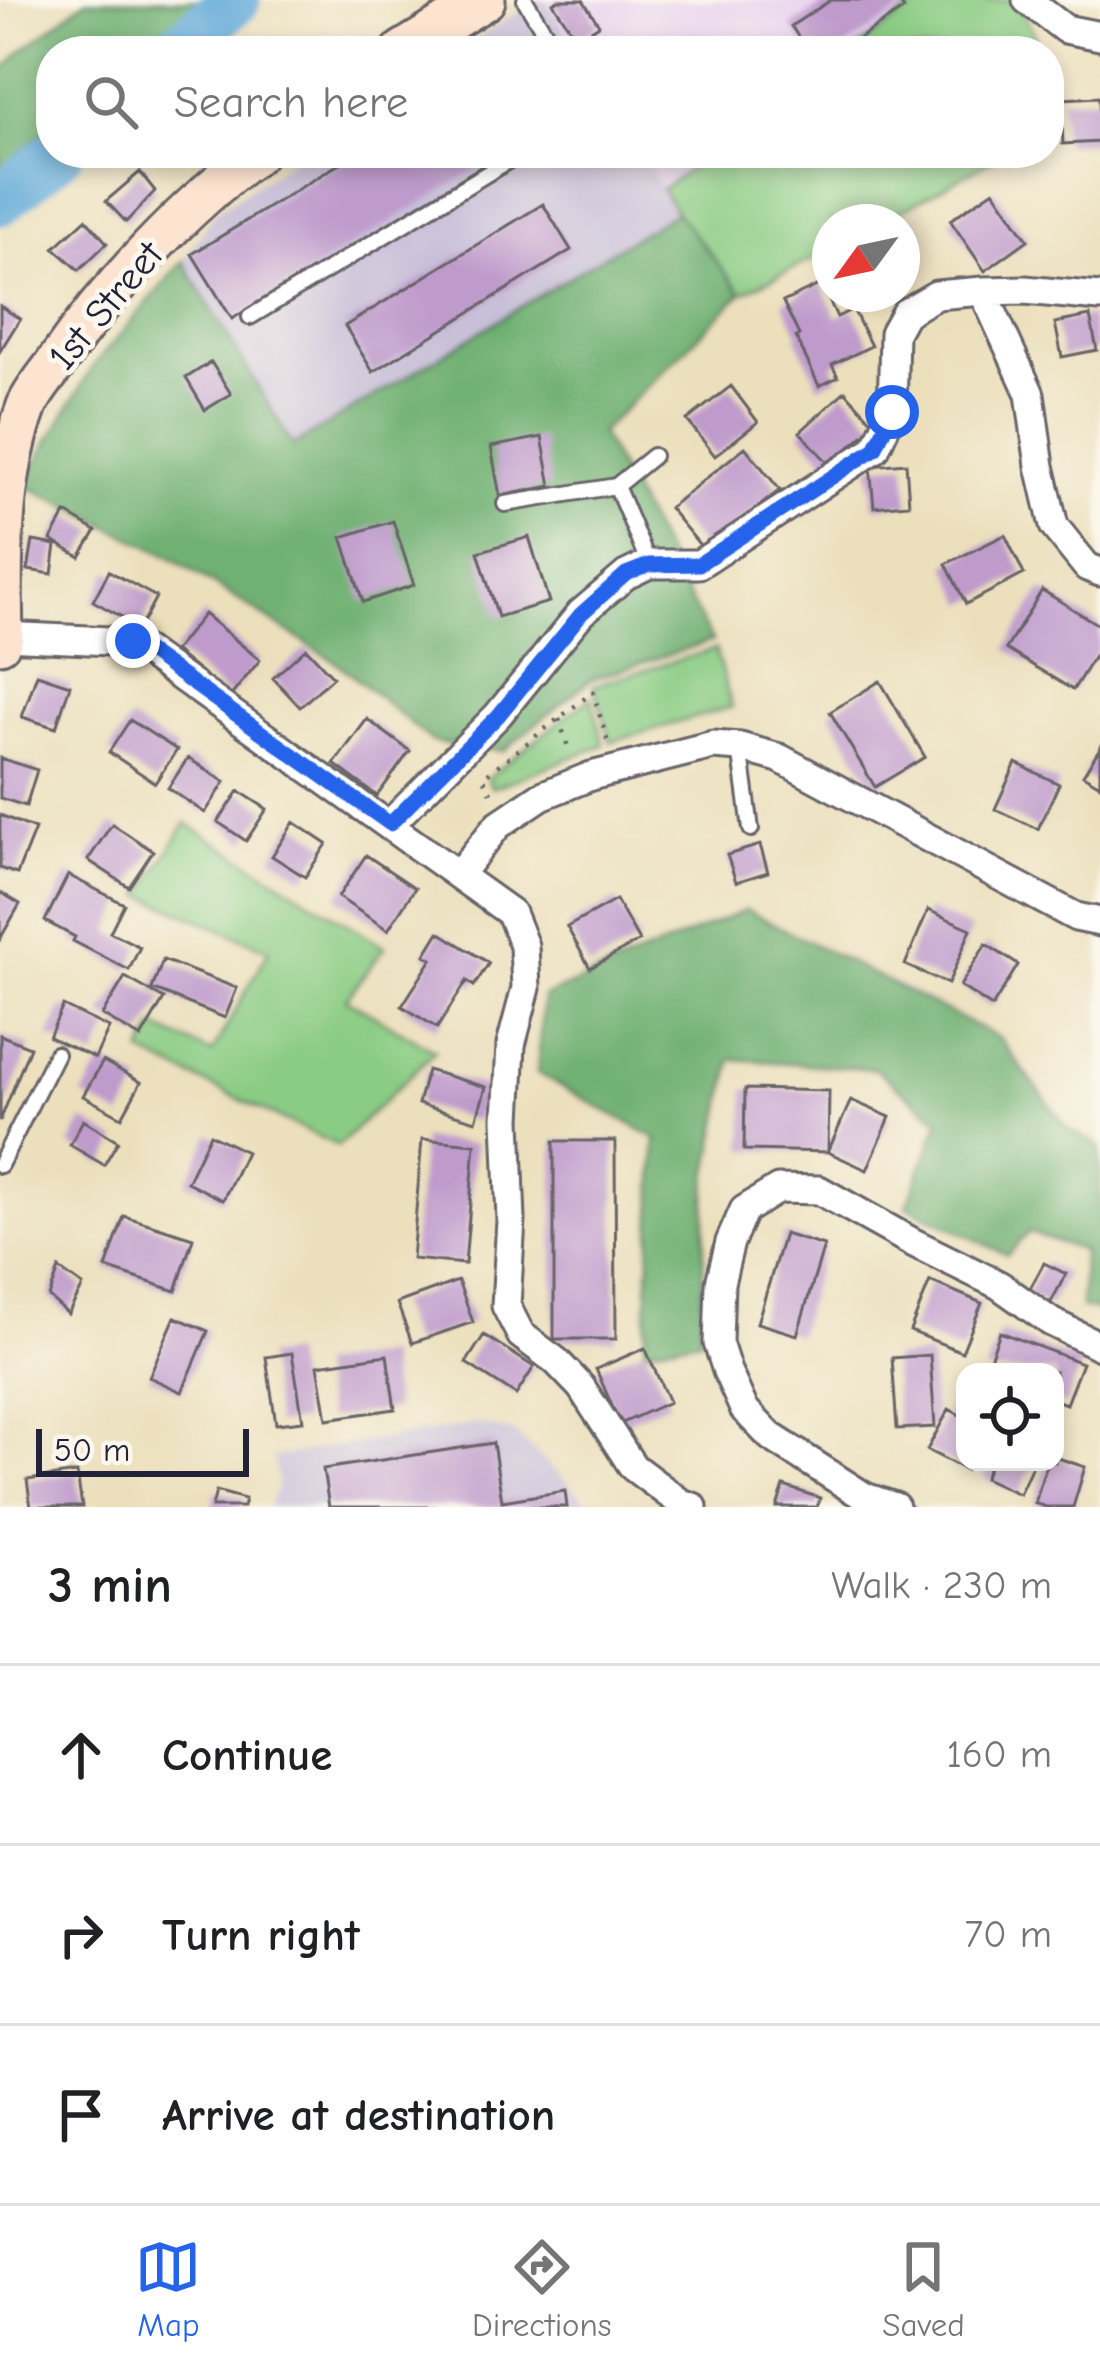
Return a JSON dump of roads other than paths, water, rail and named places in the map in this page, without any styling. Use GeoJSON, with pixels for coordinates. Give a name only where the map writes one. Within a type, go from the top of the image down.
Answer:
{"type":"FeatureCollection","features":[{"type":"Feature","properties":{"kind":"main road"},"geometry":{"type":"LineString","coordinates":[[426,36],[485,0]]}},
{"type":"Feature","properties":{"kind":"main road","name":"1st Street"},"geometry":{"type":"LineString","coordinates":[[1,639],[1,563],[9,473],[28,403],[79,330],[153,246],[239,168]]}},
{"type":"Feature","properties":{"kind":"street"},"geometry":{"type":"LineString","coordinates":[[1027,0],[1065,29],[1100,36]]}},
{"type":"Feature","properties":{"kind":"street"},"geometry":{"type":"LineString","coordinates":[[390,824],[498,716],[581,614],[626,574],[649,565],[699,564],[875,449],[892,412],[894,333],[905,313],[936,295],[983,291],[1100,297]]}},
{"type":"Feature","properties":{"kind":"street"},"geometry":{"type":"LineString","coordinates":[[983,291],[1030,394],[1054,526],[1087,566],[1100,572]]}},
{"type":"Feature","properties":{"kind":"street"},"geometry":{"type":"LineString","coordinates":[[1,639],[133,641],[511,913],[524,946],[526,988],[512,1045],[507,1119],[512,1220],[506,1306],[520,1335],[581,1387],[633,1467],[693,1507]]}},
{"type":"Feature","properties":{"kind":"street"},"geometry":{"type":"LineString","coordinates":[[458,875],[498,825],[542,796],[591,776],[713,745],[778,758],[1076,917],[1100,922]]}},
{"type":"Feature","properties":{"kind":"street"},"geometry":{"type":"LineString","coordinates":[[895,1507],[865,1497],[770,1436],[744,1408],[718,1342],[720,1283],[744,1210],[778,1189],[819,1190],[999,1285],[1051,1322],[1100,1346]]}},
{"type":"Feature","properties":{"kind":"lane"},"geometry":{"type":"LineString","coordinates":[[525,0],[547,36]]}},
{"type":"Feature","properties":{"kind":"lane"},"geometry":{"type":"LineString","coordinates":[[250,317],[496,168]]}},
{"type":"Feature","properties":{"kind":"lane"},"geometry":{"type":"LineString","coordinates":[[505,504],[616,486],[653,455]]}},
{"type":"Feature","properties":{"kind":"lane"},"geometry":{"type":"LineString","coordinates":[[616,486],[649,565]]}},
{"type":"Feature","properties":{"kind":"lane"},"geometry":{"type":"LineString","coordinates":[[740,748],[751,829]]}},
{"type":"Feature","properties":{"kind":"lane"},"geometry":{"type":"LineString","coordinates":[[0,1165],[56,1054]]}},
{"type":"Feature","properties":{"kind":"waterway"},"geometry":{"type":"LineString","coordinates":[[193,36],[235,0]]}},
{"type":"Feature","properties":{"kind":"waterway"},"geometry":{"type":"LineString","coordinates":[[0,200],[39,168]]}}]}
